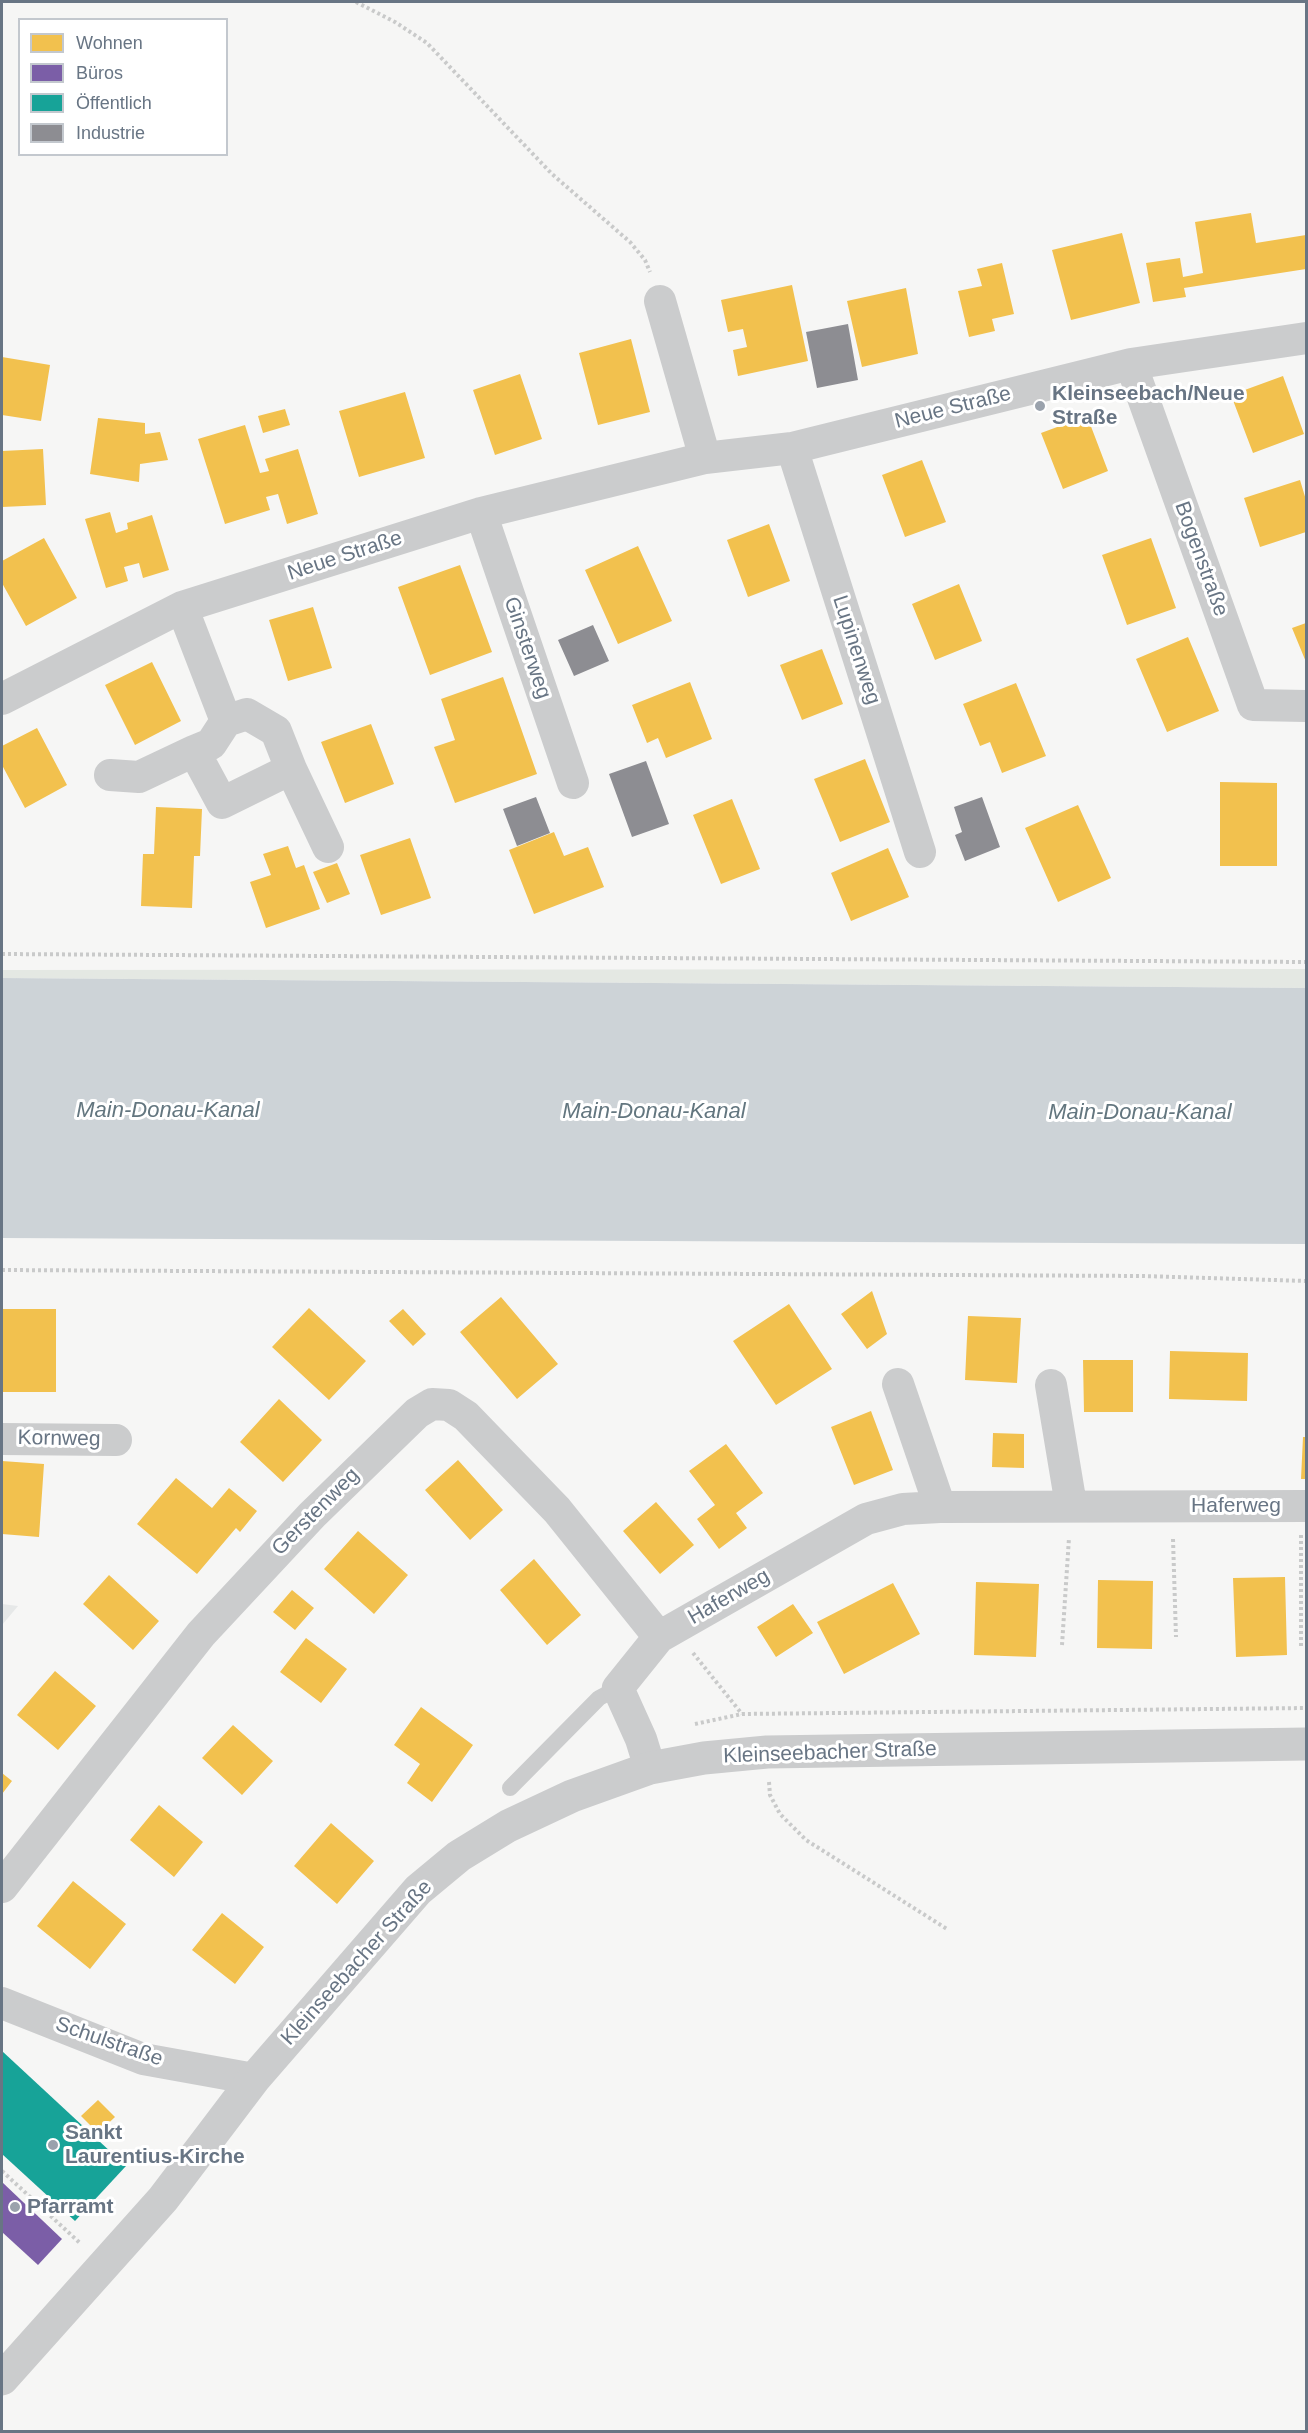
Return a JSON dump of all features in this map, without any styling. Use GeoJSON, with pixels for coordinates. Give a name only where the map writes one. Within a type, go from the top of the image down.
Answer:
{"type":"FeatureCollection","features":[{"type":"Feature","properties":{"kind":"street"},"geometry":{"type":"LineString","coordinates":[[660,301],[705,458]]}},
{"type":"Feature","properties":{"kind":"street","name":"Neue Straße"},"geometry":{"type":"LineString","coordinates":[[2,699],[182,607],[481,513],[705,458],[792,448],[1131,364],[1306,338]]}},
{"type":"Feature","properties":{"kind":"street","name":"Bogenstraße"},"geometry":{"type":"LineString","coordinates":[[1131,364],[1253,705],[1306,706]]}},
{"type":"Feature","properties":{"kind":"street","name":"Lupinenweg"},"geometry":{"type":"LineString","coordinates":[[792,448],[920,852]]}},
{"type":"Feature","properties":{"kind":"street","name":"Ginsterweg"},"geometry":{"type":"LineString","coordinates":[[481,513],[573,783]]}},
{"type":"Feature","properties":{"kind":"street"},"geometry":{"type":"LineString","coordinates":[[182,607],[226,721]]}},
{"type":"Feature","properties":{"kind":"street"},"geometry":{"type":"LineString","coordinates":[[110,775],[139,777],[212,744],[226,721],[247,714],[276,731],[291,769],[328,847]]}},
{"type":"Feature","properties":{"kind":"street"},"geometry":{"type":"LineString","coordinates":[[194,751],[222,803],[291,769]]}},
{"type":"Feature","properties":{"kind":"street"},"geometry":{"type":"LineString","coordinates":[[898,1384],[940,1507]]}},
{"type":"Feature","properties":{"kind":"street"},"geometry":{"type":"LineString","coordinates":[[1051,1385],[1071,1505]]}},
{"type":"Feature","properties":{"kind":"street","name":"Gerstenweg"},"geometry":{"type":"LineString","coordinates":[[2,1887],[201,1634],[312,1515],[417,1413],[432,1404],[449,1405],[466,1416],[557,1510],[666,1633]]}},
{"type":"Feature","properties":{"kind":"street","name":"Kornweg"},"geometry":{"type":"LineString","coordinates":[[2,1438],[116,1440]]}},
{"type":"Feature","properties":{"kind":"street","name":"Haferweg"},"geometry":{"type":"LineString","coordinates":[[618,1688],[666,1633],[866,1519],[903,1509],[1071,1505],[1304,1506]]}},
{"type":"Feature","properties":{"kind":"street"},"geometry":{"type":"LineString","coordinates":[[618,1688],[641,1739],[650,1768]]}},
{"type":"Feature","properties":{"kind":"street","name":"Kleinseebacher Straße"},"geometry":{"type":"LineString","coordinates":[[2,2379],[163,2199],[254,2079],[418,1890],[459,1856],[508,1826],[572,1796],[650,1768],[704,1758],[767,1752],[1306,1743]]}},
{"type":"Feature","properties":{"kind":"street","name":"Schulstraße"},"geometry":{"type":"LineString","coordinates":[[2,2003],[143,2059],[254,2079]]}},
{"type":"Feature","properties":{"kind":"lane"},"geometry":{"type":"LineString","coordinates":[[510,1788],[599,1698],[618,1688]]}},
{"type":"Feature","properties":{"kind":"path"},"geometry":{"type":"LineString","coordinates":[[356,2],[395,22],[427,43],[552,174],[630,242],[645,260],[660,301]]}},
{"type":"Feature","properties":{"kind":"path"},"geometry":{"type":"LineString","coordinates":[[2,954],[1306,962]]}},
{"type":"Feature","properties":{"kind":"path"},"geometry":{"type":"LineString","coordinates":[[2,1270],[1143,1276],[1306,1281]]}},
{"type":"Feature","properties":{"kind":"path"},"geometry":{"type":"LineString","coordinates":[[1062,1645],[1071,1505]]}},
{"type":"Feature","properties":{"kind":"path","name":"Haferweg"},"geometry":{"type":"LineString","coordinates":[[1301,1646],[1304,1506]]}},
{"type":"Feature","properties":{"kind":"path","name":"Haferweg"},"geometry":{"type":"LineString","coordinates":[[1172,1507],[1176,1637]]}},
{"type":"Feature","properties":{"kind":"path"},"geometry":{"type":"LineString","coordinates":[[666,1633],[742,1714]]}},
{"type":"Feature","properties":{"kind":"path"},"geometry":{"type":"LineString","coordinates":[[767,1752],[770,1795],[780,1814],[806,1840],[947,1929]]}},
{"type":"Feature","properties":{"kind":"path"},"geometry":{"type":"LineString","coordinates":[[2,2171],[69,2232]]}},
{"type":"Feature","properties":{"kind":"shaded area"},"geometry":{"type":"Polygon","coordinates":[[[1306,969],[1306,988],[2,978],[2,970],[1306,969]]]}},
{"type":"Feature","properties":{"kind":"shaded area"},"geometry":{"type":"Polygon","coordinates":[[[2,1604],[18,1606],[2,1625],[2,1604]]]}},
{"type":"Feature","properties":{"kind":"water","name":"Main-Donau-Kanal"},"geometry":{"type":"Polygon","coordinates":[[[2,978],[1306,988],[1306,1244],[2,1238],[2,978]]]}},
{"type":"Feature","properties":{"kind":"building: Wohnen"},"geometry":{"type":"Polygon","coordinates":[[[1251,213],[1256,243],[1306,235],[1306,269],[1184,288],[1186,297],[1153,302],[1146,263],[1180,258],[1183,277],[1203,273],[1195,222],[1251,213]]]}},
{"type":"Feature","properties":{"kind":"building: Wohnen"},"geometry":{"type":"Polygon","coordinates":[[[1122,233],[1140,303],[1071,320],[1052,250],[1122,233]]]}},
{"type":"Feature","properties":{"kind":"building: Wohnen"},"geometry":{"type":"Polygon","coordinates":[[[1002,263],[1014,314],[992,319],[995,331],[969,337],[958,291],[982,286],[977,269],[1002,263]]]}},
{"type":"Feature","properties":{"kind":"building: Wohnen"},"geometry":{"type":"Polygon","coordinates":[[[792,285],[808,361],[738,376],[733,350],[747,347],[743,329],[728,332],[721,300],[792,285]]]}},
{"type":"Feature","properties":{"kind":"building: Wohnen"},"geometry":{"type":"Polygon","coordinates":[[[906,288],[918,354],[862,367],[847,301],[906,288]]]}},
{"type":"Feature","properties":{"kind":"building: Wohnen"},"geometry":{"type":"Polygon","coordinates":[[[631,339],[650,412],[598,425],[579,353],[631,339]]]}},
{"type":"Feature","properties":{"kind":"building: Wohnen"},"geometry":{"type":"Polygon","coordinates":[[[2,357],[50,365],[41,421],[2,415],[2,357]]]}},
{"type":"Feature","properties":{"kind":"building: Wohnen"},"geometry":{"type":"Polygon","coordinates":[[[520,374],[542,439],[495,455],[473,390],[520,374]]]}},
{"type":"Feature","properties":{"kind":"building: Wohnen"},"geometry":{"type":"Polygon","coordinates":[[[1283,376],[1304,434],[1253,453],[1231,395],[1283,376]]]}},
{"type":"Feature","properties":{"kind":"building: Wohnen"},"geometry":{"type":"Polygon","coordinates":[[[405,392],[425,458],[359,477],[339,411],[405,392]]]}},
{"type":"Feature","properties":{"kind":"building: Wohnen"},"geometry":{"type":"Polygon","coordinates":[[[285,409],[290,425],[263,433],[258,416],[285,409]]]}},
{"type":"Feature","properties":{"kind":"building: Wohnen"},"geometry":{"type":"Polygon","coordinates":[[[1087,416],[1108,471],[1063,489],[1041,433],[1087,416]]]}},
{"type":"Feature","properties":{"kind":"building: Wohnen"},"geometry":{"type":"Polygon","coordinates":[[[98,418],[145,423],[145,434],[160,432],[168,460],[140,464],[139,482],[90,474],[98,418]]]}},
{"type":"Feature","properties":{"kind":"building: Wohnen"},"geometry":{"type":"Polygon","coordinates":[[[245,425],[260,473],[269,471],[265,459],[298,449],[318,514],[287,524],[278,494],[266,497],[270,510],[225,524],[198,439],[245,425]]]}},
{"type":"Feature","properties":{"kind":"building: Wohnen"},"geometry":{"type":"Polygon","coordinates":[[[43,449],[46,505],[2,507],[2,451],[43,449]]]}},
{"type":"Feature","properties":{"kind":"building: Wohnen"},"geometry":{"type":"Polygon","coordinates":[[[922,460],[946,522],[905,537],[882,475],[922,460]]]}},
{"type":"Feature","properties":{"kind":"building: Wohnen"},"geometry":{"type":"Polygon","coordinates":[[[1300,480],[1306,500],[1306,532],[1260,547],[1244,498],[1300,480]]]}},
{"type":"Feature","properties":{"kind":"building: Wohnen"},"geometry":{"type":"Polygon","coordinates":[[[110,512],[116,533],[128,529],[127,523],[152,515],[169,570],[143,578],[139,563],[124,567],[128,581],[106,588],[85,519],[110,512]]]}},
{"type":"Feature","properties":{"kind":"building: Wohnen"},"geometry":{"type":"Polygon","coordinates":[[[769,524],[790,581],[748,597],[727,540],[769,524]]]}},
{"type":"Feature","properties":{"kind":"building: Wohnen"},"geometry":{"type":"Polygon","coordinates":[[[44,538],[77,598],[26,626],[2,583],[2,561],[44,538]]]}},
{"type":"Feature","properties":{"kind":"building: Wohnen"},"geometry":{"type":"Polygon","coordinates":[[[1151,538],[1176,608],[1127,625],[1102,555],[1151,538]]]}},
{"type":"Feature","properties":{"kind":"building: Wohnen"},"geometry":{"type":"Polygon","coordinates":[[[638,546],[672,621],[618,644],[585,570],[638,546]]]}},
{"type":"Feature","properties":{"kind":"building: Wohnen"},"geometry":{"type":"Polygon","coordinates":[[[460,565],[492,652],[430,675],[398,587],[460,565]]]}},
{"type":"Feature","properties":{"kind":"building: Wohnen"},"geometry":{"type":"Polygon","coordinates":[[[959,584],[982,641],[935,660],[912,604],[959,584]]]}},
{"type":"Feature","properties":{"kind":"building: Wohnen"},"geometry":{"type":"Polygon","coordinates":[[[313,607],[332,668],[288,681],[269,620],[313,607]]]}},
{"type":"Feature","properties":{"kind":"building: Wohnen"},"geometry":{"type":"Polygon","coordinates":[[[1306,623],[1306,662],[1292,628],[1306,623]]]}},
{"type":"Feature","properties":{"kind":"building: Wohnen"},"geometry":{"type":"Polygon","coordinates":[[[1188,637],[1219,711],[1167,732],[1136,659],[1188,637]]]}},
{"type":"Feature","properties":{"kind":"building: Wohnen"},"geometry":{"type":"Polygon","coordinates":[[[822,649],[843,704],[802,720],[780,665],[822,649]]]}},
{"type":"Feature","properties":{"kind":"building: Wohnen"},"geometry":{"type":"Polygon","coordinates":[[[152,662],[181,721],[135,745],[105,685],[152,662]]]}},
{"type":"Feature","properties":{"kind":"building: Wohnen"},"geometry":{"type":"Polygon","coordinates":[[[503,677],[537,774],[455,803],[434,747],[455,740],[441,699],[503,677]]]}},
{"type":"Feature","properties":{"kind":"building: Wohnen"},"geometry":{"type":"Polygon","coordinates":[[[690,682],[712,739],[666,758],[658,738],[647,743],[632,705],[690,682]]]}},
{"type":"Feature","properties":{"kind":"building: Wohnen"},"geometry":{"type":"Polygon","coordinates":[[[1016,683],[1046,756],[1002,773],[990,742],[980,746],[963,704],[1016,683]]]}},
{"type":"Feature","properties":{"kind":"building: Wohnen"},"geometry":{"type":"Polygon","coordinates":[[[371,724],[394,784],[345,803],[321,742],[371,724]]]}},
{"type":"Feature","properties":{"kind":"building: Wohnen"},"geometry":{"type":"Polygon","coordinates":[[[37,728],[67,785],[25,808],[2,765],[2,746],[37,728]]]}},
{"type":"Feature","properties":{"kind":"building: Wohnen"},"geometry":{"type":"Polygon","coordinates":[[[865,759],[890,822],[840,842],[814,779],[865,759]]]}},
{"type":"Feature","properties":{"kind":"building: Wohnen"},"geometry":{"type":"Polygon","coordinates":[[[1220,782],[1277,783],[1277,866],[1220,866],[1220,782]]]}},
{"type":"Feature","properties":{"kind":"building: Wohnen"},"geometry":{"type":"Polygon","coordinates":[[[732,799],[760,869],[721,884],[693,815],[732,799]]]}},
{"type":"Feature","properties":{"kind":"building: Wohnen"},"geometry":{"type":"Polygon","coordinates":[[[1078,805],[1111,878],[1058,902],[1025,828],[1078,805]]]}},
{"type":"Feature","properties":{"kind":"building: Wohnen"},"geometry":{"type":"Polygon","coordinates":[[[156,807],[202,809],[200,856],[194,856],[192,908],[141,906],[143,854],[154,854],[156,807]]]}},
{"type":"Feature","properties":{"kind":"building: Wohnen"},"geometry":{"type":"Polygon","coordinates":[[[554,832],[564,856],[588,847],[604,887],[534,914],[509,850],[554,832]]]}},
{"type":"Feature","properties":{"kind":"building: Wohnen"},"geometry":{"type":"Polygon","coordinates":[[[410,838],[431,898],[381,915],[360,855],[410,838]]]}},
{"type":"Feature","properties":{"kind":"building: Wohnen"},"geometry":{"type":"Polygon","coordinates":[[[288,846],[296,868],[304,865],[320,909],[266,928],[250,882],[271,875],[263,854],[288,846]]]}},
{"type":"Feature","properties":{"kind":"building: Wohnen"},"geometry":{"type":"Polygon","coordinates":[[[888,848],[909,897],[851,921],[831,873],[888,848]]]}},
{"type":"Feature","properties":{"kind":"building: Wohnen"},"geometry":{"type":"Polygon","coordinates":[[[337,863],[350,894],[327,903],[313,872],[337,863]]]}},
{"type":"Feature","properties":{"kind":"building: Wohnen"},"geometry":{"type":"Polygon","coordinates":[[[872,1291],[887,1334],[867,1349],[841,1314],[872,1291]]]}},
{"type":"Feature","properties":{"kind":"building: Wohnen"},"geometry":{"type":"Polygon","coordinates":[[[501,1297],[558,1364],[517,1399],[460,1332],[501,1297]]]}},
{"type":"Feature","properties":{"kind":"building: Wohnen"},"geometry":{"type":"Polygon","coordinates":[[[789,1304],[832,1369],[776,1405],[733,1341],[789,1304]]]}},
{"type":"Feature","properties":{"kind":"building: Wohnen"},"geometry":{"type":"Polygon","coordinates":[[[309,1308],[366,1361],[329,1400],[272,1347],[309,1308]]]}},
{"type":"Feature","properties":{"kind":"building: Wohnen"},"geometry":{"type":"Polygon","coordinates":[[[2,1309],[56,1309],[56,1392],[2,1392],[2,1309]]]}},
{"type":"Feature","properties":{"kind":"building: Wohnen"},"geometry":{"type":"Polygon","coordinates":[[[403,1309],[426,1334],[413,1346],[389,1321],[403,1309]]]}},
{"type":"Feature","properties":{"kind":"building: Wohnen"},"geometry":{"type":"Polygon","coordinates":[[[968,1316],[1021,1318],[1017,1383],[965,1380],[968,1316]]]}},
{"type":"Feature","properties":{"kind":"building: Wohnen"},"geometry":{"type":"Polygon","coordinates":[[[1170,1351],[1248,1353],[1247,1401],[1169,1399],[1170,1351]]]}},
{"type":"Feature","properties":{"kind":"building: Wohnen"},"geometry":{"type":"Polygon","coordinates":[[[1083,1360],[1133,1360],[1133,1412],[1084,1412],[1083,1360]]]}},
{"type":"Feature","properties":{"kind":"building: Wohnen"},"geometry":{"type":"Polygon","coordinates":[[[279,1399],[322,1440],[283,1482],[240,1442],[279,1399]]]}},
{"type":"Feature","properties":{"kind":"building: Wohnen"},"geometry":{"type":"Polygon","coordinates":[[[871,1411],[893,1470],[854,1485],[831,1427],[871,1411]]]}},
{"type":"Feature","properties":{"kind":"building: Wohnen"},"geometry":{"type":"Polygon","coordinates":[[[993,1433],[1024,1434],[1024,1468],[992,1467],[993,1433]]]}},
{"type":"Feature","properties":{"kind":"building: Wohnen"},"geometry":{"type":"Polygon","coordinates":[[[1303,1437],[1306,1437],[1306,1479],[1301,1479],[1303,1437]]]}},
{"type":"Feature","properties":{"kind":"building: Wohnen"},"geometry":{"type":"Polygon","coordinates":[[[726,1444],[763,1493],[736,1513],[747,1528],[719,1549],[697,1519],[715,1505],[689,1471],[726,1444]]]}},
{"type":"Feature","properties":{"kind":"building: Wohnen"},"geometry":{"type":"Polygon","coordinates":[[[458,1460],[503,1510],[470,1540],[425,1490],[458,1460]]]}},
{"type":"Feature","properties":{"kind":"building: Wohnen"},"geometry":{"type":"Polygon","coordinates":[[[2,1461],[44,1464],[39,1537],[2,1534],[2,1461]]]}},
{"type":"Feature","properties":{"kind":"building: Wohnen"},"geometry":{"type":"Polygon","coordinates":[[[176,1478],[212,1508],[229,1488],[257,1511],[240,1532],[236,1528],[197,1574],[137,1524],[176,1478]]]}},
{"type":"Feature","properties":{"kind":"building: Wohnen"},"geometry":{"type":"Polygon","coordinates":[[[656,1502],[694,1545],[660,1574],[623,1531],[656,1502]]]}},
{"type":"Feature","properties":{"kind":"building: Wohnen"},"geometry":{"type":"Polygon","coordinates":[[[358,1531],[408,1575],[374,1614],[324,1569],[358,1531]]]}},
{"type":"Feature","properties":{"kind":"building: Wohnen"},"geometry":{"type":"Polygon","coordinates":[[[534,1559],[581,1615],[547,1645],[500,1590],[534,1559]]]}},
{"type":"Feature","properties":{"kind":"building: Wohnen"},"geometry":{"type":"Polygon","coordinates":[[[109,1575],[159,1621],[133,1650],[83,1604],[109,1575]]]}},
{"type":"Feature","properties":{"kind":"building: Wohnen"},"geometry":{"type":"Polygon","coordinates":[[[1285,1577],[1287,1655],[1236,1657],[1233,1578],[1285,1577]]]}},
{"type":"Feature","properties":{"kind":"building: Wohnen"},"geometry":{"type":"Polygon","coordinates":[[[1098,1580],[1153,1581],[1152,1649],[1097,1648],[1098,1580]]]}},
{"type":"Feature","properties":{"kind":"building: Wohnen"},"geometry":{"type":"Polygon","coordinates":[[[976,1582],[1039,1584],[1036,1657],[974,1655],[976,1582]]]}},
{"type":"Feature","properties":{"kind":"building: Wohnen"},"geometry":{"type":"Polygon","coordinates":[[[893,1583],[920,1634],[844,1674],[817,1622],[893,1583]]]}},
{"type":"Feature","properties":{"kind":"building: Wohnen"},"geometry":{"type":"Polygon","coordinates":[[[292,1590],[314,1608],[295,1630],[273,1612],[292,1590]]]}},
{"type":"Feature","properties":{"kind":"building: Wohnen"},"geometry":{"type":"Polygon","coordinates":[[[793,1604],[813,1633],[776,1657],[757,1627],[793,1604]]]}},
{"type":"Feature","properties":{"kind":"building: Wohnen"},"geometry":{"type":"Polygon","coordinates":[[[306,1638],[347,1669],[321,1703],[280,1672],[306,1638]]]}},
{"type":"Feature","properties":{"kind":"building: Wohnen"},"geometry":{"type":"Polygon","coordinates":[[[55,1671],[96,1706],[58,1750],[17,1715],[55,1671]]]}},
{"type":"Feature","properties":{"kind":"building: Wohnen"},"geometry":{"type":"Polygon","coordinates":[[[421,1707],[473,1745],[432,1802],[407,1783],[420,1764],[394,1745],[421,1707]]]}},
{"type":"Feature","properties":{"kind":"building: Wohnen"},"geometry":{"type":"Polygon","coordinates":[[[233,1725],[273,1761],[242,1795],[202,1758],[233,1725]]]}},
{"type":"Feature","properties":{"kind":"building: Wohnen"},"geometry":{"type":"Polygon","coordinates":[[[2,1773],[12,1781],[2,1794],[2,1773]]]}},
{"type":"Feature","properties":{"kind":"building: Wohnen"},"geometry":{"type":"Polygon","coordinates":[[[159,1805],[203,1842],[174,1877],[130,1840],[159,1805]]]}},
{"type":"Feature","properties":{"kind":"building: Wohnen"},"geometry":{"type":"Polygon","coordinates":[[[331,1823],[374,1861],[337,1904],[294,1866],[331,1823]]]}},
{"type":"Feature","properties":{"kind":"building: Wohnen"},"geometry":{"type":"Polygon","coordinates":[[[73,1881],[126,1924],[90,1969],[37,1926],[73,1881]]]}},
{"type":"Feature","properties":{"kind":"building: Wohnen"},"geometry":{"type":"Polygon","coordinates":[[[222,1913],[264,1947],[235,1984],[192,1950],[222,1913]]]}},
{"type":"Feature","properties":{"kind":"building: Wohnen"},"geometry":{"type":"Polygon","coordinates":[[[98,2100],[115,2117],[98,2133],[81,2116],[98,2100]]]}},
{"type":"Feature","properties":{"kind":"building: Büros","name":"Pfarramt"},"geometry":{"type":"Polygon","coordinates":[[[2,2182],[62,2239],[38,2265],[2,2232],[2,2182]]]}},
{"type":"Feature","properties":{"kind":"building: Öffentlich","name":"Sankt Laurentius-Kirche"},"geometry":{"type":"Polygon","coordinates":[[[2,2051],[126,2166],[75,2221],[2,2154],[2,2051]]]}},
{"type":"Feature","properties":{"kind":"building: Industrie"},"geometry":{"type":"Polygon","coordinates":[[[848,324],[858,380],[817,388],[806,332],[848,324]]]}},
{"type":"Feature","properties":{"kind":"building: Industrie"},"geometry":{"type":"Polygon","coordinates":[[[593,625],[609,661],[574,676],[558,640],[593,625]]]}},
{"type":"Feature","properties":{"kind":"building: Industrie"},"geometry":{"type":"Polygon","coordinates":[[[646,761],[669,824],[632,837],[609,774],[646,761]]]}},
{"type":"Feature","properties":{"kind":"building: Industrie"},"geometry":{"type":"Polygon","coordinates":[[[536,797],[550,833],[517,846],[503,809],[536,797]]]}},
{"type":"Feature","properties":{"kind":"building: Industrie"},"geometry":{"type":"Polygon","coordinates":[[[982,797],[1000,847],[965,861],[955,835],[962,832],[954,807],[982,797]]]}},
{"type":"Feature","properties":{"kind":"place","name":"Kleinseebach/Neue Straße"},"geometry":{"type":"Point","coordinates":[1040,406]}},
{"type":"Feature","properties":{"kind":"place","name":"Sankt Laurentius-Kirche"},"geometry":{"type":"Point","coordinates":[53,2145]}},
{"type":"Feature","properties":{"kind":"place","name":"Pfarramt"},"geometry":{"type":"Point","coordinates":[15,2207]}}]}
